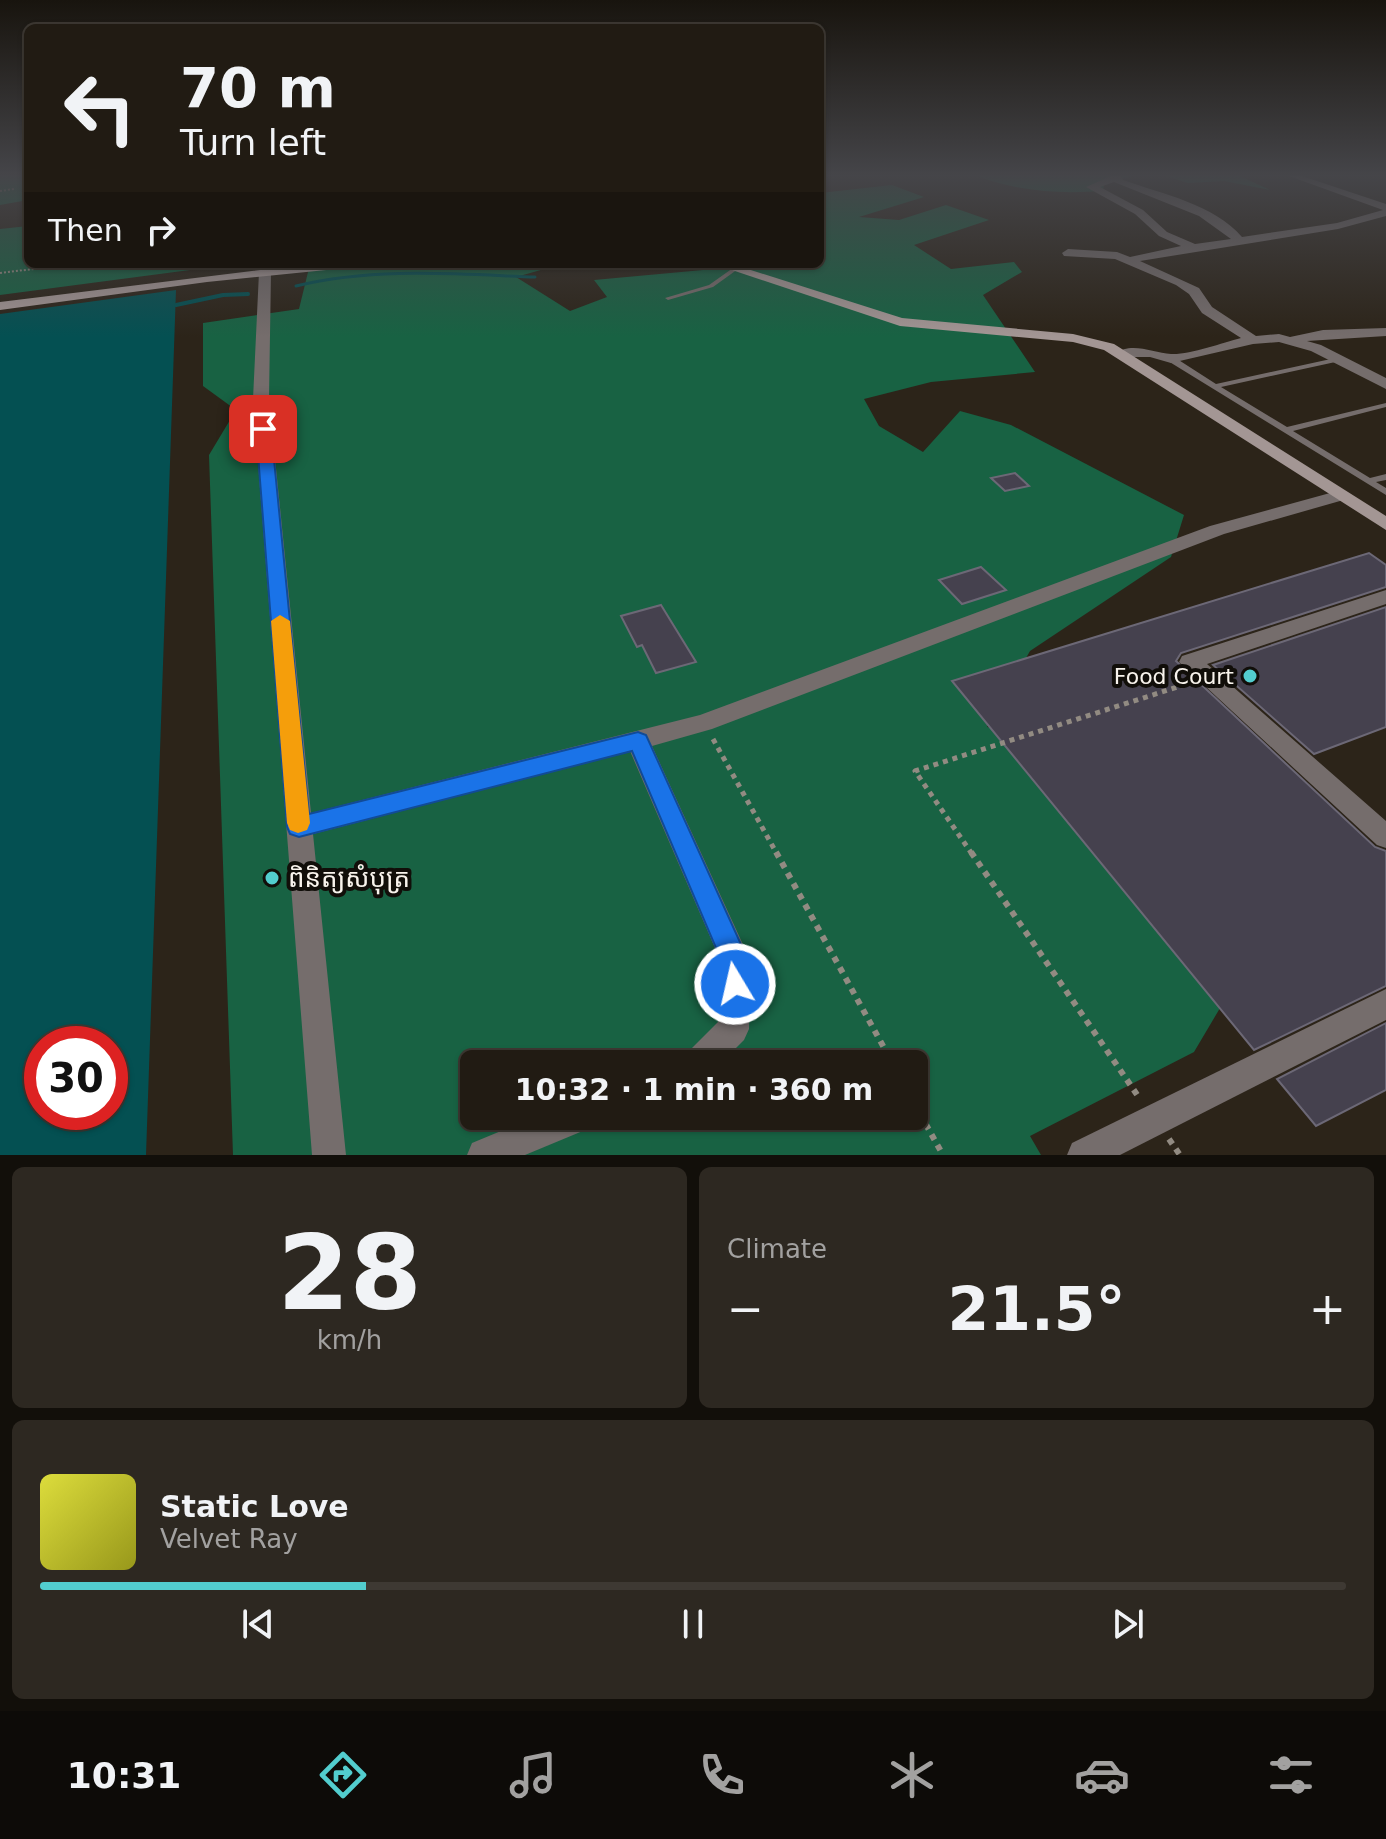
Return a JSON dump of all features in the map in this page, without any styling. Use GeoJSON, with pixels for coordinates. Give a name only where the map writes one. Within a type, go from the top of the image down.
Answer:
{"type":"FeatureCollection","features":[{"type":"Feature","properties":{"kind":"main road"},"geometry":{"type":"LineString","coordinates":[[0,306],[306,268]]}},
{"type":"Feature","properties":{"kind":"main road"},"geometry":{"type":"LineString","coordinates":[[732,268],[900,322],[1073,338],[1122,354],[1386,524]]}},
{"type":"Feature","properties":{"kind":"street"},"geometry":{"type":"LineString","coordinates":[[1159,230],[1194,248]]}},
{"type":"Feature","properties":{"kind":"street"},"geometry":{"type":"LineString","coordinates":[[1227,230],[1239,241]]}},
{"type":"Feature","properties":{"kind":"street"},"geometry":{"type":"LineString","coordinates":[[1131,261],[1140,256],[1312,230]]}},
{"type":"Feature","properties":{"kind":"street"},"geometry":{"type":"LineString","coordinates":[[1068,253],[1117,256],[1131,261],[1194,291],[1207,310],[1253,340]]}},
{"type":"Feature","properties":{"kind":"street"},"geometry":{"type":"LineString","coordinates":[[265,272],[261,399],[329,1155]]}},
{"type":"Feature","properties":{"kind":"street"},"geometry":{"type":"LineString","coordinates":[[1122,354],[1151,353],[1171,359],[1253,340],[1293,340],[1323,334],[1386,332]]}},
{"type":"Feature","properties":{"kind":"street"},"geometry":{"type":"LineString","coordinates":[[1293,340],[1386,384]]}},
{"type":"Feature","properties":{"kind":"street"},"geometry":{"type":"LineString","coordinates":[[299,827],[704,723],[1217,530],[1341,495]]}},
{"type":"Feature","properties":{"kind":"street"},"geometry":{"type":"LineString","coordinates":[[1386,597],[1190,662],[1386,837]]}},
{"type":"Feature","properties":{"kind":"street"},"geometry":{"type":"LineString","coordinates":[[638,741],[736,962],[733,1029],[712,1050]]}},
{"type":"Feature","properties":{"kind":"street"},"geometry":{"type":"LineString","coordinates":[[1084,1155],[1386,1004]]}},
{"type":"Feature","properties":{"kind":"street"},"geometry":{"type":"LineString","coordinates":[[484,1155],[544,1130]]}},
{"type":"Feature","properties":{"kind":"lane"},"geometry":{"type":"LineString","coordinates":[[668,298],[711,286],[735,269]]}},
{"type":"Feature","properties":{"kind":"lane"},"geometry":{"type":"LineString","coordinates":[[1171,359],[1386,492]]}},
{"type":"Feature","properties":{"kind":"lane"},"geometry":{"type":"LineString","coordinates":[[1215,386],[1337,359]]}},
{"type":"Feature","properties":{"kind":"lane"},"geometry":{"type":"LineString","coordinates":[[1286,430],[1386,405]]}},
{"type":"Feature","properties":{"kind":"lane"},"geometry":{"type":"LineString","coordinates":[[1370,481],[1386,477]]}},
{"type":"Feature","properties":{"kind":"path"},"geometry":{"type":"LineString","coordinates":[[0,273],[42,268]]}},
{"type":"Feature","properties":{"kind":"path"},"geometry":{"type":"LineString","coordinates":[[1180,1155],[915,771],[1207,677]]}},
{"type":"Feature","properties":{"kind":"path"},"geometry":{"type":"LineString","coordinates":[[704,723],[885,1050]]}},
{"type":"Feature","properties":{"kind":"path"},"geometry":{"type":"LineString","coordinates":[[928,1128],[943,1155]]}},
{"type":"Feature","properties":{"kind":"green space"},"geometry":{"type":"Polygon","coordinates":[[[0,230],[24,230],[24,268],[205,268],[0,295],[0,230]]]}},
{"type":"Feature","properties":{"kind":"green space"},"geometry":{"type":"Polygon","coordinates":[[[824,230],[959,230],[914,245],[951,269],[1014,262],[1022,272],[983,295],[1035,372],[931,382],[864,399],[879,426],[923,452],[960,411],[1011,425],[1184,515],[1171,557],[1030,651],[987,727],[1183,754],[1297,878],[1194,1052],[1030,1136],[1041,1155],[233,1155],[209,455],[236,410],[203,386],[203,323],[299,309],[309,268],[548,268],[516,277],[570,311],[607,297],[594,280],[704,268],[824,268],[824,230]]]}},
{"type":"Feature","properties":{"kind":"water"},"geometry":{"type":"Polygon","coordinates":[[[176,290],[146,1155],[0,1155],[0,314],[176,290]]]}},
{"type":"Feature","properties":{"kind":"building"},"geometry":{"type":"Polygon","coordinates":[[[1015,473],[1029,486],[1005,491],[991,478],[1015,473]]]}},
{"type":"Feature","properties":{"kind":"building"},"geometry":{"type":"Polygon","coordinates":[[[1369,553],[1386,565],[1386,587],[1181,653],[1176,661],[1375,847],[1386,851],[1386,986],[1254,1050],[952,681],[1369,553]]]}},
{"type":"Feature","properties":{"kind":"building"},"geometry":{"type":"Polygon","coordinates":[[[981,567],[1006,590],[962,604],[939,580],[981,567]]]}},
{"type":"Feature","properties":{"kind":"building"},"geometry":{"type":"Polygon","coordinates":[[[661,605],[696,662],[656,673],[642,645],[637,647],[621,616],[661,605]]]}},
{"type":"Feature","properties":{"kind":"building"},"geometry":{"type":"Polygon","coordinates":[[[1386,607],[1386,727],[1314,754],[1213,665],[1386,607]]]}},
{"type":"Feature","properties":{"kind":"building"},"geometry":{"type":"Polygon","coordinates":[[[1386,1023],[1386,1090],[1316,1126],[1277,1079],[1386,1023]]]}},
{"type":"Feature","properties":{"kind":"waterway"},"geometry":{"type":"LineString","coordinates":[[296,286],[385,274],[535,277]]}},
{"type":"Feature","properties":{"kind":"waterway"},"geometry":{"type":"LineString","coordinates":[[176,305],[223,295],[248,294]]}},
{"type":"Feature","properties":{"kind":"slow traffic"},"geometry":{"type":"LineString","coordinates":[[280,621],[298,823]]}},
{"type":"Feature","properties":{"kind":"place","name":"Food Court"},"geometry":{"type":"Point","coordinates":[1250,676]}},
{"type":"Feature","properties":{"kind":"place","name":"ពិនិត្យសំបុត្រ"},"geometry":{"type":"Point","coordinates":[272,878]}},
{"type":"Feature","properties":{"kind":"route"},"geometry":{"type":"LineString","coordinates":[[263,429],[299,827],[638,741],[736,962],[735,984]]}}]}
